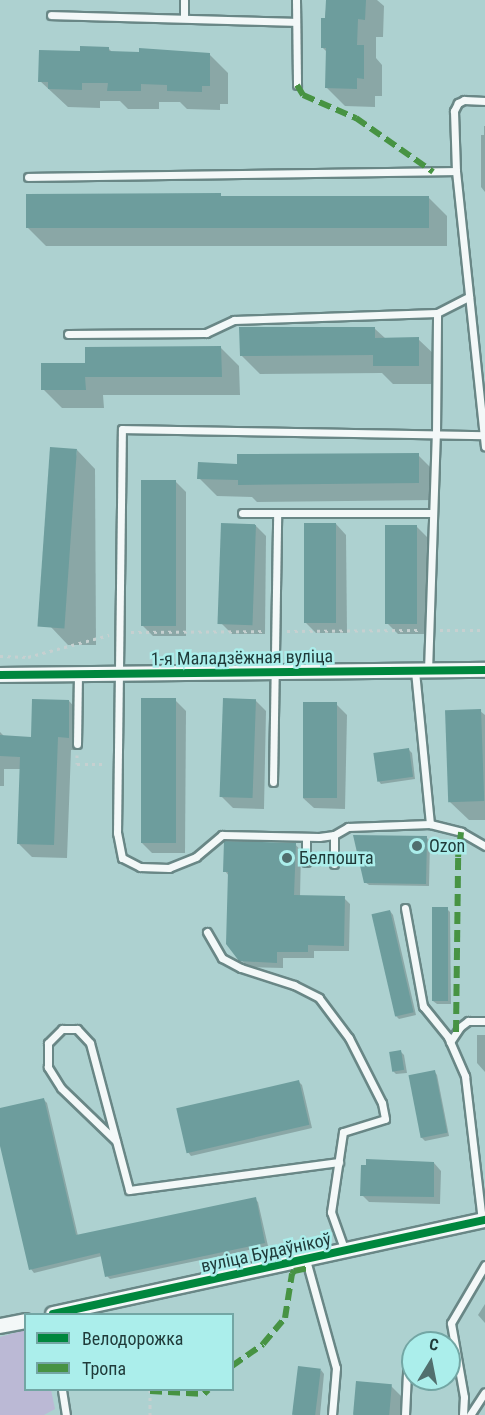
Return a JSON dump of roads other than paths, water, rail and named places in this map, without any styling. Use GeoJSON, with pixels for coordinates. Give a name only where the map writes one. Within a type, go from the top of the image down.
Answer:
{"type":"FeatureCollection","features":[{"type":"Feature","properties":{"kind":"street","name":"1-я Маладзёжная вуліца"},"geometry":{"type":"LineString","coordinates":[[0,675],[485,670]]}},
{"type":"Feature","properties":{"kind":"street","name":"вуліца Будаўнікоў"},"geometry":{"type":"LineString","coordinates":[[58,1313],[483,1220]]}},
{"type":"Feature","properties":{"kind":"street"},"geometry":{"type":"LineString","coordinates":[[0,1326],[24,1320]]}},
{"type":"Feature","properties":{"kind":"lane"},"geometry":{"type":"LineString","coordinates":[[184,0],[184,18]]}},
{"type":"Feature","properties":{"kind":"lane"},"geometry":{"type":"LineString","coordinates":[[296,0],[297,85]]}},
{"type":"Feature","properties":{"kind":"lane"},"geometry":{"type":"LineString","coordinates":[[51,15],[296,22]]}},
{"type":"Feature","properties":{"kind":"lane"},"geometry":{"type":"LineString","coordinates":[[485,101],[464,100],[458,103],[454,111],[456,171],[482,435],[485,446]]}},
{"type":"Feature","properties":{"kind":"lane"},"geometry":{"type":"LineString","coordinates":[[28,177],[456,171]]}},
{"type":"Feature","properties":{"kind":"lane"},"geometry":{"type":"LineString","coordinates":[[68,334],[206,333],[234,320],[437,313],[468,297]]}},
{"type":"Feature","properties":{"kind":"lane"},"geometry":{"type":"LineString","coordinates":[[430,824],[422,671],[430,630],[437,313]]}},
{"type":"Feature","properties":{"kind":"lane"},"geometry":{"type":"LineString","coordinates":[[482,435],[122,429],[118,632],[118,850],[122,858],[129,863],[153,869],[186,863],[222,836],[306,837],[334,835],[348,827],[430,824],[461,832],[485,846]]}},
{"type":"Feature","properties":{"kind":"lane"},"geometry":{"type":"LineString","coordinates":[[242,513],[433,513]]}},
{"type":"Feature","properties":{"kind":"lane"},"geometry":{"type":"LineString","coordinates":[[273,782],[277,514]]}},
{"type":"Feature","properties":{"kind":"lane"},"geometry":{"type":"LineString","coordinates":[[77,744],[78,675]]}},
{"type":"Feature","properties":{"kind":"lane"},"geometry":{"type":"LineString","coordinates":[[334,835],[334,864]]}},
{"type":"Feature","properties":{"kind":"lane"},"geometry":{"type":"LineString","coordinates":[[306,837],[306,862]]}},
{"type":"Feature","properties":{"kind":"lane"},"geometry":{"type":"LineString","coordinates":[[405,908],[423,1006],[450,1042],[465,1076],[483,1220]]}},
{"type":"Feature","properties":{"kind":"lane"},"geometry":{"type":"LineString","coordinates":[[207,932],[222,958],[242,968],[294,984],[319,998],[349,1038],[381,1103],[385,1119],[343,1132],[331,1212],[345,1251]]}},
{"type":"Feature","properties":{"kind":"lane"},"geometry":{"type":"LineString","coordinates":[[450,1042],[460,1027],[468,1021],[485,1021]]}},
{"type":"Feature","properties":{"kind":"lane"},"geometry":{"type":"LineString","coordinates":[[116,1141],[61,1088],[48,1067],[48,1043],[62,1029],[78,1029],[90,1043],[116,1141],[129,1190],[339,1162]]}},
{"type":"Feature","properties":{"kind":"lane"},"geometry":{"type":"LineString","coordinates":[[306,1260],[336,1368],[332,1415]]}},
{"type":"Feature","properties":{"kind":"lane"},"geometry":{"type":"LineString","coordinates":[[464,1415],[464,1397],[451,1323],[485,1265]]}},
{"type":"Feature","properties":{"kind":"lane"},"geometry":{"type":"LineString","coordinates":[[62,1391],[66,1415]]}},
{"type":"Feature","properties":{"kind":"lane"},"geometry":{"type":"LineString","coordinates":[[405,1415],[406,1391]]}},
{"type":"Feature","properties":{"kind":"lane"},"geometry":{"type":"LineString","coordinates":[[470,1415],[485,1392]]}},
{"type":"Feature","properties":{"kind":"place","name":"Ozon"},"geometry":{"type":"Point","coordinates":[417,846]}},
{"type":"Feature","properties":{"kind":"place","name":"Белпошта"},"geometry":{"type":"Point","coordinates":[287,858]}}]}
